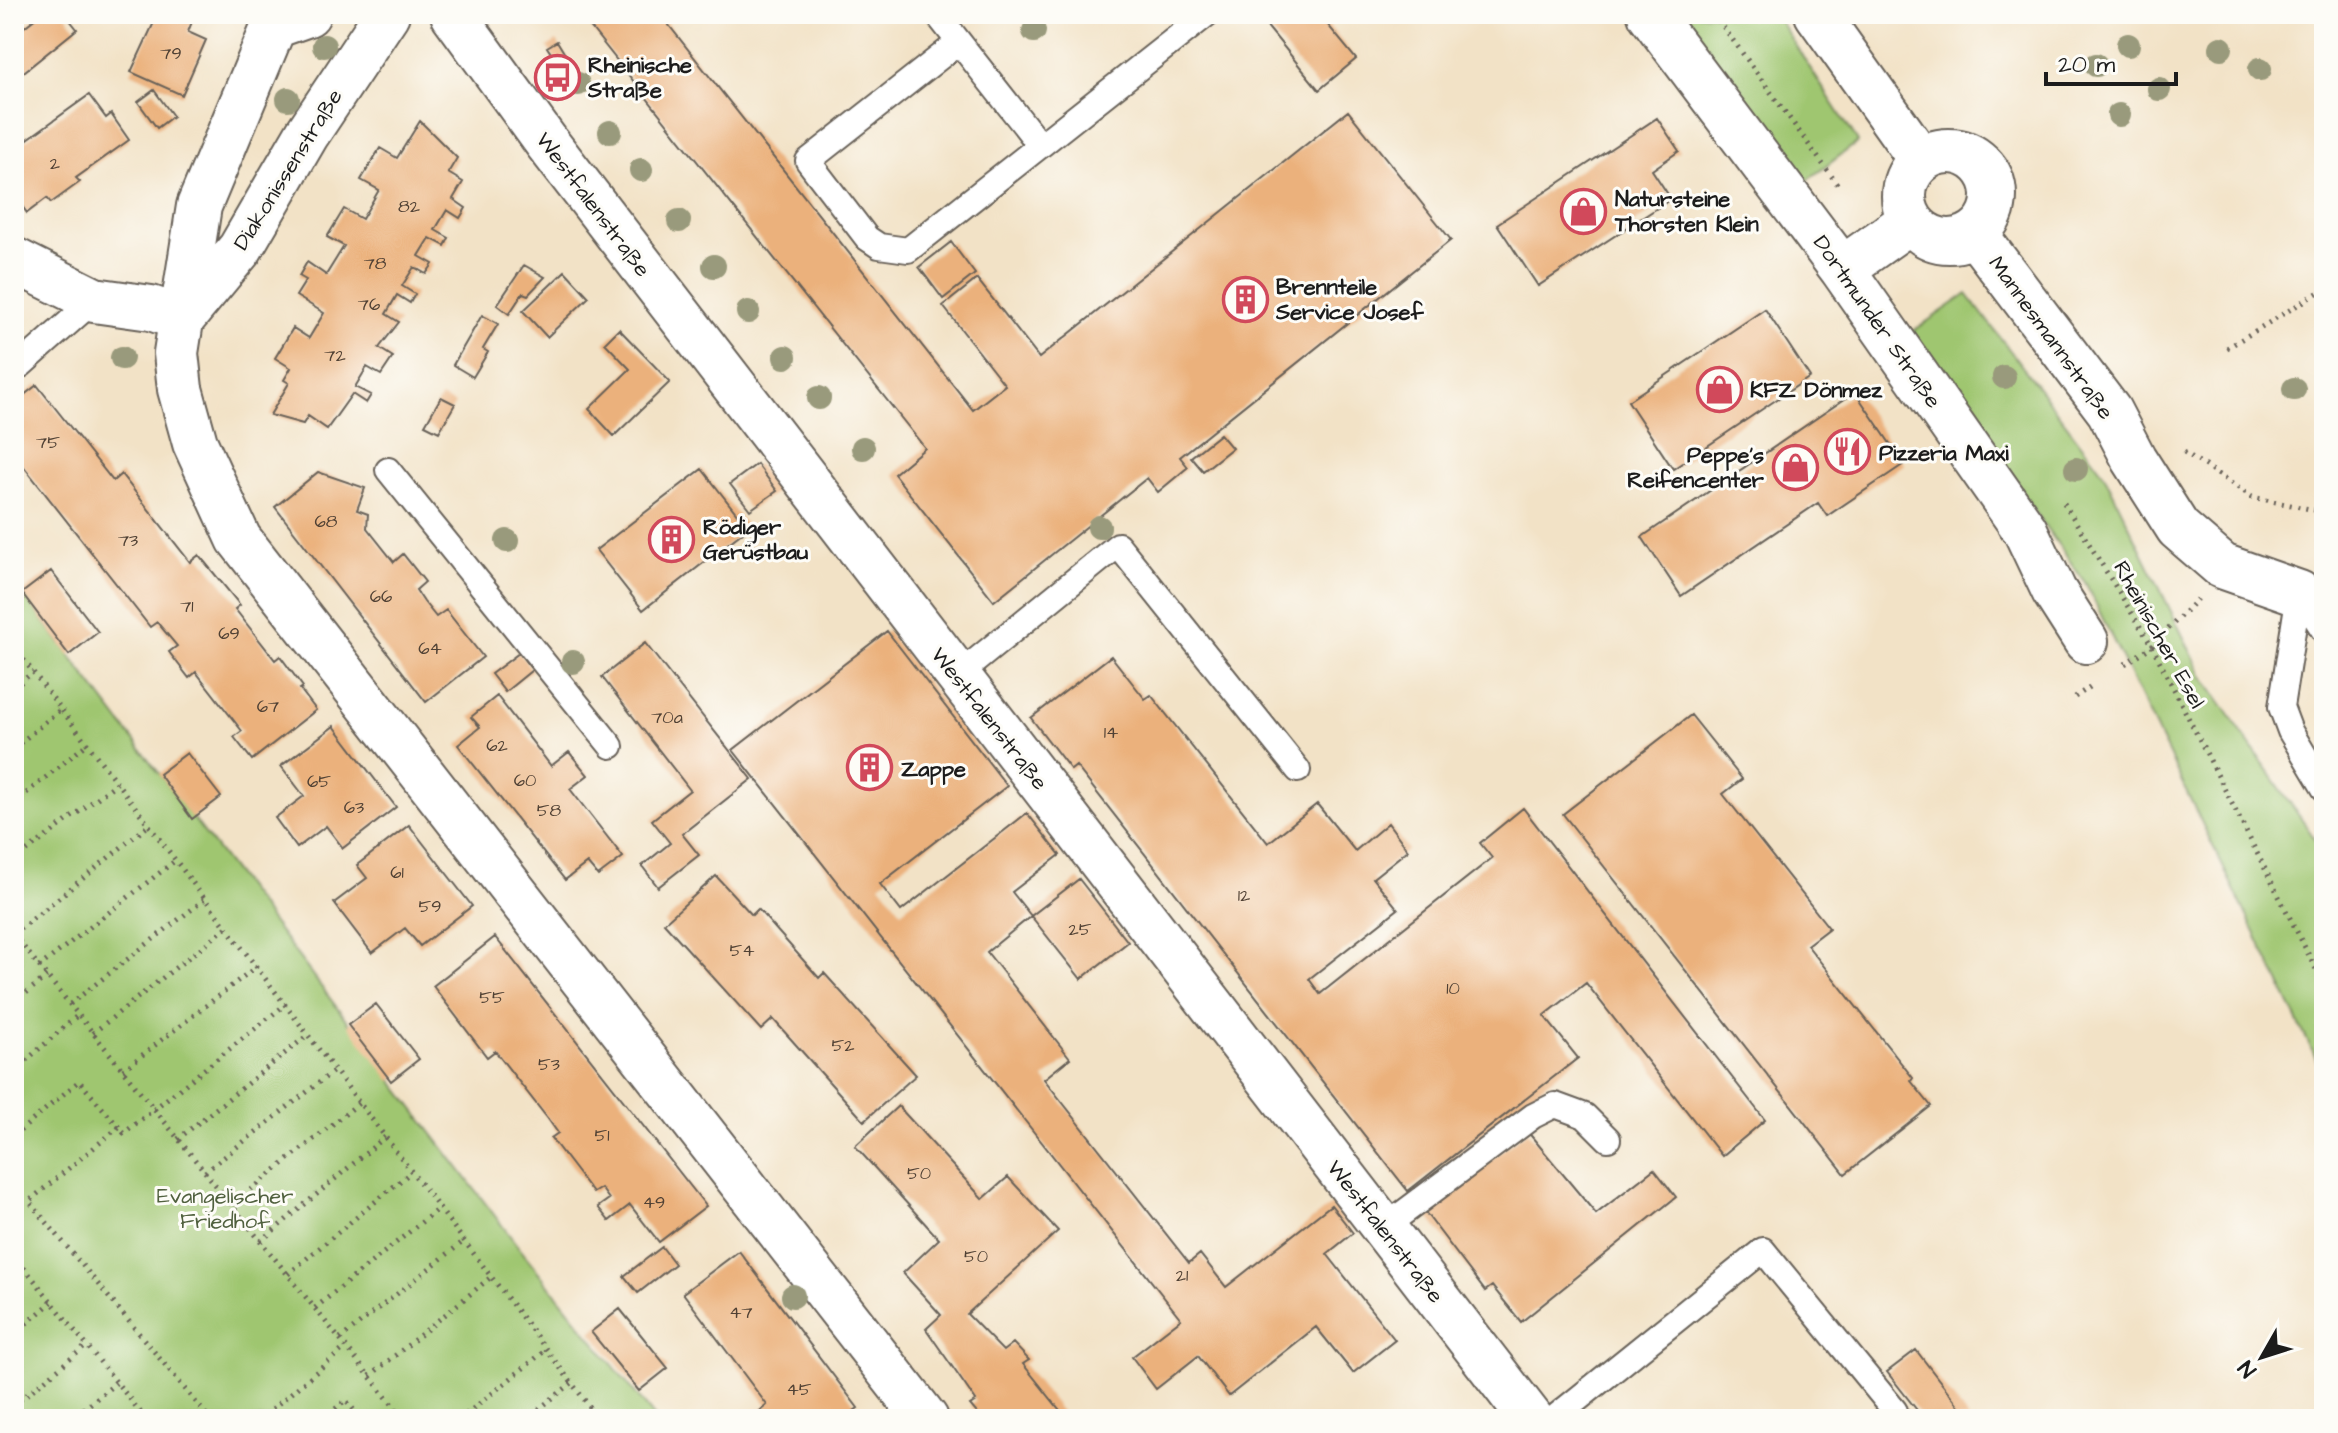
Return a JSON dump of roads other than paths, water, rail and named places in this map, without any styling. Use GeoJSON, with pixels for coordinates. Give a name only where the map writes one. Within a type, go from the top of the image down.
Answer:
{"type":"FeatureCollection","features":[{"type":"Feature","properties":{"kind":"street","name":"Diakonissenstraße"},"geometry":{"type":"LineString","coordinates":[[182,319],[240,249],[307,134],[387,14]]}},
{"type":"Feature","properties":{"kind":"street","name":"Westfalenstraße"},"geometry":{"type":"LineString","coordinates":[[453,14],[556,156],[1531,1419]]}},
{"type":"Feature","properties":{"kind":"street","name":"Dortmunder Straße"},"geometry":{"type":"LineString","coordinates":[[1650,14],[1842,269],[2025,530],[2054,591],[2100,664]]}},
{"type":"Feature","properties":{"kind":"street"},"geometry":{"type":"LineString","coordinates":[[1817,14],[1921,160]]}},
{"type":"Feature","properties":{"kind":"street","name":"Diakonissenstraße"},"geometry":{"type":"LineString","coordinates":[[285,18],[199,206],[176,353],[180,389],[195,443],[239,539],[926,1419]]}},
{"type":"Feature","properties":{"kind":"street"},"geometry":{"type":"LineString","coordinates":[[1934,153],[1964,153],[1987,171],[1995,198],[1985,225],[1975,234],[1958,242],[1940,241],[1922,234],[1910,221],[1903,195],[1912,169],[1921,160],[1934,153]]}},
{"type":"Feature","properties":{"kind":"street"},"geometry":{"type":"LineString","coordinates":[[1842,269],[1910,221]]}},
{"type":"Feature","properties":{"kind":"street","name":"Mannesmannstraße"},"geometry":{"type":"LineString","coordinates":[[1975,234],[2109,411],[2134,459],[2178,528],[2222,566],[2311,596]]}},
{"type":"Feature","properties":{"kind":"street"},"geometry":{"type":"LineString","coordinates":[[14,260],[94,300],[151,308],[182,319]]}},
{"type":"Feature","properties":{"kind":"lane"},"geometry":{"type":"LineString","coordinates":[[937,14],[1040,145]]}},
{"type":"Feature","properties":{"kind":"lane"},"geometry":{"type":"LineString","coordinates":[[959,42],[808,161],[867,238],[879,246],[908,250],[1207,14]]}},
{"type":"Feature","properties":{"kind":"lane"},"geometry":{"type":"LineString","coordinates":[[14,366],[21,365],[94,300]]}},
{"type":"Feature","properties":{"kind":"lane"},"geometry":{"type":"LineString","coordinates":[[388,470],[611,746]]}},
{"type":"Feature","properties":{"kind":"lane"},"geometry":{"type":"LineString","coordinates":[[957,676],[1118,545],[1298,770]]}},
{"type":"Feature","properties":{"kind":"lane"},"geometry":{"type":"LineString","coordinates":[[2311,596],[2324,631]]}},
{"type":"Feature","properties":{"kind":"lane"},"geometry":{"type":"LineString","coordinates":[[2311,596],[2282,681],[2281,707],[2290,731],[2324,788]]}},
{"type":"Feature","properties":{"kind":"lane"},"geometry":{"type":"LineString","coordinates":[[1383,1228],[1533,1116],[1555,1105],[1585,1116],[1608,1139]]}},
{"type":"Feature","properties":{"kind":"lane"},"geometry":{"type":"LineString","coordinates":[[1553,1419],[1763,1250],[1895,1411],[1886,1419]]}},
{"type":"Feature","properties":{"kind":"place","name":"Rheinische Straße"},"geometry":{"type":"Point","coordinates":[557,77]}},
{"type":"Feature","properties":{"kind":"place","name":"Natursteine Thorsten Klein"},"geometry":{"type":"Point","coordinates":[1584,211]}},
{"type":"Feature","properties":{"kind":"place","name":"Brennteile Service Josef"},"geometry":{"type":"Point","coordinates":[1245,299]}},
{"type":"Feature","properties":{"kind":"place","name":"KFZ Dönmez"},"geometry":{"type":"Point","coordinates":[1719,389]}},
{"type":"Feature","properties":{"kind":"place","name":"Pizzeria Maxi"},"geometry":{"type":"Point","coordinates":[1848,452]}},
{"type":"Feature","properties":{"kind":"place","name":"Peppe’s Reifencenter"},"geometry":{"type":"Point","coordinates":[1795,467]}},
{"type":"Feature","properties":{"kind":"place","name":"Rödiger Gerüstbau"},"geometry":{"type":"Point","coordinates":[672,539]}},
{"type":"Feature","properties":{"kind":"place","name":"Zappe"},"geometry":{"type":"Point","coordinates":[870,768]}},
{"type":"Feature","properties":{"kind":"park label","name":"Evangelischer Friedhof"},"geometry":{"type":"Point","coordinates":[225,1208]}}]}
